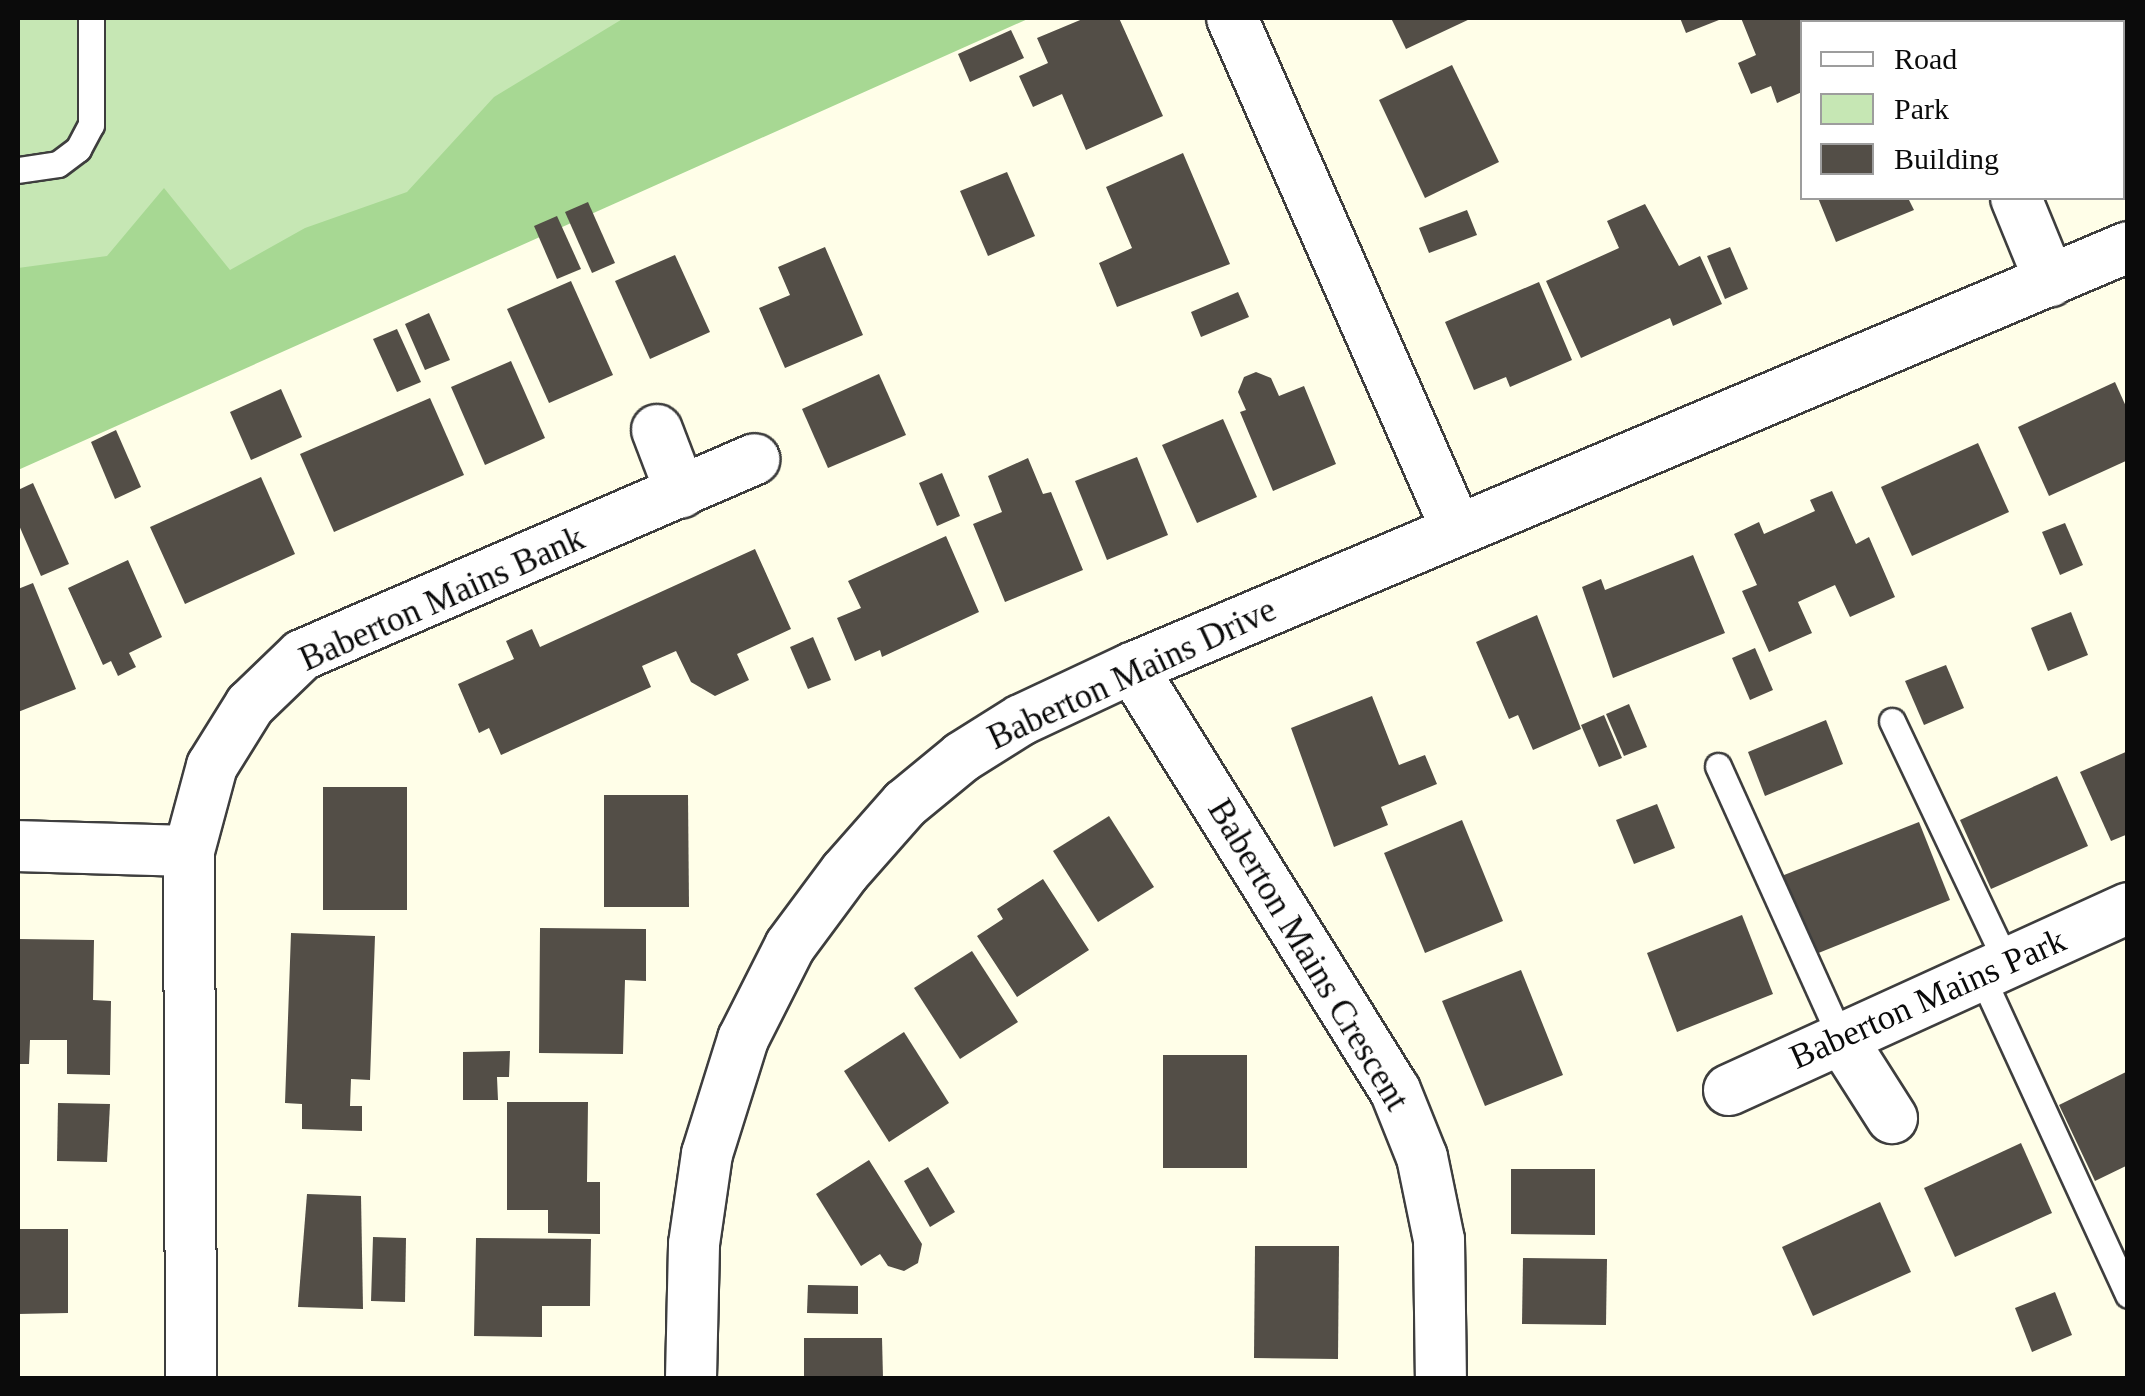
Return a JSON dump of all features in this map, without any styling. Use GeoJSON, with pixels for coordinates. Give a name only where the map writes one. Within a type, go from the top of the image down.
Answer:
{"type":"FeatureCollection","features":[{"type":"Feature","properties":{"kind":"street"},"geometry":{"type":"LineString","coordinates":[[1238,19],[1456,528]]}},
{"type":"Feature","properties":{"kind":"street"},"geometry":{"type":"LineString","coordinates":[[2017,200],[2050,281]]}},
{"type":"Feature","properties":{"kind":"street","name":"Baberton Mains Drive"},"geometry":{"type":"LineString","coordinates":[[691,1378],[694,1244],[707,1154],[743,1039],[790,946],[845,872],[920,792],[1021,720],[1132,668],[2128,247]]}},
{"type":"Feature","properties":{"kind":"street"},"geometry":{"type":"LineString","coordinates":[[657,430],[681,493]]}},
{"type":"Feature","properties":{"kind":"street","name":"Baberton Mains Bank"},"geometry":{"type":"LineString","coordinates":[[192,1378],[190,851],[212,766],[250,705],[302,654],[754,460]]}},
{"type":"Feature","properties":{"kind":"street","name":"Baberton Mains Crescent"},"geometry":{"type":"LineString","coordinates":[[1132,668],[1395,1090],[1422,1157],[1439,1240],[1442,1378]]}},
{"type":"Feature","properties":{"kind":"street"},"geometry":{"type":"LineString","coordinates":[[18,846],[190,851]]}},
{"type":"Feature","properties":{"kind":"street","name":"Baberton Mains Park"},"geometry":{"type":"LineString","coordinates":[[1729,1090],[2128,908]]}},
{"type":"Feature","properties":{"kind":"street"},"geometry":{"type":"LineString","coordinates":[[1841,1038],[1892,1118]]}},
{"type":"Feature","properties":{"kind":"lane"},"geometry":{"type":"LineString","coordinates":[[18,170],[58,164],[78,149],[91,126],[91,18]]}},
{"type":"Feature","properties":{"kind":"lane"},"geometry":{"type":"LineString","coordinates":[[1892,721],[2128,1295]]}},
{"type":"Feature","properties":{"kind":"lane"},"geometry":{"type":"LineString","coordinates":[[1718,766],[1841,1038]]}},
{"type":"Feature","properties":{"kind":"green space"},"geometry":{"type":"Polygon","coordinates":[[[18,18],[933,18],[18,434],[18,18]]]}},
{"type":"Feature","properties":{"kind":"green space"},"geometry":{"type":"Polygon","coordinates":[[[624,18],[1030,18],[18,470],[18,268],[107,256],[164,188],[230,270],[305,228],[407,192],[494,97],[624,18]]]}},
{"type":"Feature","properties":{"kind":"building"},"geometry":{"type":"Polygon","coordinates":[[[1085,18],[1119,18],[1163,116],[1086,150],[1062,94],[1033,107],[1019,76],[1048,63],[1037,38],[1085,18]]]}},
{"type":"Feature","properties":{"kind":"building"},"geometry":{"type":"Polygon","coordinates":[[[1391,18],[1472,18],[1406,49],[1391,18]]]}},
{"type":"Feature","properties":{"kind":"building"},"geometry":{"type":"Polygon","coordinates":[[[1680,18],[1724,18],[1686,33],[1680,18]]]}},
{"type":"Feature","properties":{"kind":"building"},"geometry":{"type":"Polygon","coordinates":[[[1741,18],[1834,20],[1800,20],[1800,93],[1777,103],[1771,86],[1751,94],[1738,63],[1756,55],[1741,18]]]}},
{"type":"Feature","properties":{"kind":"building"},"geometry":{"type":"Polygon","coordinates":[[[2128,23],[2125,145],[2125,24],[2128,23]]]}},
{"type":"Feature","properties":{"kind":"building"},"geometry":{"type":"Polygon","coordinates":[[[1011,30],[1024,58],[970,82],[958,54],[1011,30]]]}},
{"type":"Feature","properties":{"kind":"building"},"geometry":{"type":"Polygon","coordinates":[[[1452,65],[1499,162],[1425,198],[1379,100],[1452,65]]]}},
{"type":"Feature","properties":{"kind":"building"},"geometry":{"type":"Polygon","coordinates":[[[1183,153],[1230,264],[1117,307],[1099,263],[1132,248],[1106,187],[1183,153]]]}},
{"type":"Feature","properties":{"kind":"building"},"geometry":{"type":"Polygon","coordinates":[[[1007,172],[1035,236],[988,256],[960,191],[1007,172]]]}},
{"type":"Feature","properties":{"kind":"building"},"geometry":{"type":"Polygon","coordinates":[[[1819,200],[1909,200],[1914,210],[1836,242],[1819,200]]]}},
{"type":"Feature","properties":{"kind":"building"},"geometry":{"type":"Polygon","coordinates":[[[588,202],[615,263],[592,273],[565,212],[588,202]]]}},
{"type":"Feature","properties":{"kind":"building"},"geometry":{"type":"Polygon","coordinates":[[[1645,204],[1679,266],[1700,256],[1722,304],[1673,326],[1670,318],[1581,358],[1546,281],[1619,248],[1607,221],[1645,204]]]}},
{"type":"Feature","properties":{"kind":"building"},"geometry":{"type":"Polygon","coordinates":[[[1467,210],[1477,235],[1429,253],[1419,228],[1467,210]]]}},
{"type":"Feature","properties":{"kind":"building"},"geometry":{"type":"Polygon","coordinates":[[[557,216],[581,269],[557,279],[534,226],[557,216]]]}},
{"type":"Feature","properties":{"kind":"building"},"geometry":{"type":"Polygon","coordinates":[[[825,247],[863,335],[785,368],[759,308],[790,295],[778,267],[825,247]]]}},
{"type":"Feature","properties":{"kind":"building"},"geometry":{"type":"Polygon","coordinates":[[[1730,247],[1748,289],[1725,299],[1707,256],[1730,247]]]}},
{"type":"Feature","properties":{"kind":"building"},"geometry":{"type":"Polygon","coordinates":[[[675,255],[710,332],[650,359],[615,281],[675,255]]]}},
{"type":"Feature","properties":{"kind":"building"},"geometry":{"type":"Polygon","coordinates":[[[571,281],[613,375],[549,403],[507,309],[571,281]]]}},
{"type":"Feature","properties":{"kind":"building"},"geometry":{"type":"Polygon","coordinates":[[[1539,282],[1572,360],[1510,387],[1506,377],[1474,390],[1445,322],[1539,282]]]}},
{"type":"Feature","properties":{"kind":"building"},"geometry":{"type":"Polygon","coordinates":[[[1238,292],[1249,317],[1201,337],[1191,312],[1238,292]]]}},
{"type":"Feature","properties":{"kind":"building"},"geometry":{"type":"Polygon","coordinates":[[[429,313],[450,360],[425,370],[405,324],[429,313]]]}},
{"type":"Feature","properties":{"kind":"building"},"geometry":{"type":"Polygon","coordinates":[[[397,329],[421,382],[397,392],[373,339],[397,329]]]}},
{"type":"Feature","properties":{"kind":"building"},"geometry":{"type":"Polygon","coordinates":[[[511,361],[545,438],[485,465],[451,387],[511,361]]]}},
{"type":"Feature","properties":{"kind":"building"},"geometry":{"type":"Polygon","coordinates":[[[1256,372],[1271,378],[1279,396],[1304,386],[1336,464],[1273,491],[1240,412],[1246,410],[1238,392],[1244,377],[1256,372]]]}},
{"type":"Feature","properties":{"kind":"building"},"geometry":{"type":"Polygon","coordinates":[[[879,374],[906,435],[828,468],[802,409],[879,374]]]}},
{"type":"Feature","properties":{"kind":"building"},"geometry":{"type":"Polygon","coordinates":[[[2115,382],[2128,411],[2128,460],[2049,496],[2018,427],[2115,382]]]}},
{"type":"Feature","properties":{"kind":"building"},"geometry":{"type":"Polygon","coordinates":[[[281,389],[302,437],[251,460],[230,412],[281,389]]]}},
{"type":"Feature","properties":{"kind":"building"},"geometry":{"type":"Polygon","coordinates":[[[430,398],[464,475],[334,532],[300,454],[430,398]]]}},
{"type":"Feature","properties":{"kind":"building"},"geometry":{"type":"Polygon","coordinates":[[[1223,419],[1257,497],[1197,523],[1162,445],[1223,419]]]}},
{"type":"Feature","properties":{"kind":"building"},"geometry":{"type":"Polygon","coordinates":[[[116,430],[141,487],[115,499],[91,442],[116,430]]]}},
{"type":"Feature","properties":{"kind":"building"},"geometry":{"type":"Polygon","coordinates":[[[1978,443],[2009,512],[1912,556],[1881,487],[1978,443]]]}},
{"type":"Feature","properties":{"kind":"building"},"geometry":{"type":"Polygon","coordinates":[[[1137,457],[1168,535],[1107,560],[1075,481],[1137,457]]]}},
{"type":"Feature","properties":{"kind":"building"},"geometry":{"type":"Polygon","coordinates":[[[1028,458],[1043,494],[1051,492],[1083,570],[1005,602],[973,524],[1002,512],[988,476],[1028,458]]]}},
{"type":"Feature","properties":{"kind":"building"},"geometry":{"type":"Polygon","coordinates":[[[942,473],[960,516],[937,526],[919,483],[942,473]]]}},
{"type":"Feature","properties":{"kind":"building"},"geometry":{"type":"Polygon","coordinates":[[[261,477],[295,554],[185,604],[150,527],[261,477]]]}},
{"type":"Feature","properties":{"kind":"building"},"geometry":{"type":"Polygon","coordinates":[[[33,483],[69,564],[41,576],[18,523],[18,490],[33,483]]]}},
{"type":"Feature","properties":{"kind":"building"},"geometry":{"type":"Polygon","coordinates":[[[1832,491],[1856,544],[1869,537],[1895,597],[1850,617],[1835,585],[1798,602],[1812,633],[1769,652],[1742,591],[1757,585],[1734,534],[1759,522],[1764,534],[1815,511],[1810,500],[1832,491]]]}},
{"type":"Feature","properties":{"kind":"building"},"geometry":{"type":"Polygon","coordinates":[[[2065,523],[2083,565],[2060,575],[2042,532],[2065,523]]]}},
{"type":"Feature","properties":{"kind":"building"},"geometry":{"type":"Polygon","coordinates":[[[946,536],[979,612],[882,657],[880,650],[855,661],[837,618],[861,608],[848,581],[946,536]]]}},
{"type":"Feature","properties":{"kind":"building"},"geometry":{"type":"Polygon","coordinates":[[[755,549],[791,629],[737,654],[749,680],[715,696],[691,682],[676,651],[642,666],[651,687],[501,755],[489,728],[479,733],[458,684],[514,659],[506,641],[532,629],[540,647],[755,549]]]}},
{"type":"Feature","properties":{"kind":"building"},"geometry":{"type":"Polygon","coordinates":[[[1693,555],[1725,633],[1613,678],[1582,587],[1601,579],[1605,590],[1693,555]]]}},
{"type":"Feature","properties":{"kind":"building"},"geometry":{"type":"Polygon","coordinates":[[[128,560],[162,637],[129,653],[136,667],[118,676],[111,661],[103,665],[68,588],[128,560]]]}},
{"type":"Feature","properties":{"kind":"building"},"geometry":{"type":"Polygon","coordinates":[[[33,583],[76,689],[18,712],[18,589],[33,583]]]}},
{"type":"Feature","properties":{"kind":"building"},"geometry":{"type":"Polygon","coordinates":[[[2071,612],[2088,655],[2048,671],[2031,628],[2071,612]]]}},
{"type":"Feature","properties":{"kind":"building"},"geometry":{"type":"Polygon","coordinates":[[[1537,615],[1581,729],[1533,750],[1518,715],[1509,719],[1476,642],[1537,615]]]}},
{"type":"Feature","properties":{"kind":"building"},"geometry":{"type":"Polygon","coordinates":[[[813,637],[831,680],[808,689],[790,647],[813,637]]]}},
{"type":"Feature","properties":{"kind":"building"},"geometry":{"type":"Polygon","coordinates":[[[1755,648],[1773,690],[1750,700],[1732,658],[1755,648]]]}},
{"type":"Feature","properties":{"kind":"building"},"geometry":{"type":"Polygon","coordinates":[[[1946,665],[1964,708],[1924,725],[1905,681],[1946,665]]]}},
{"type":"Feature","properties":{"kind":"building"},"geometry":{"type":"Polygon","coordinates":[[[1372,696],[1399,765],[1425,755],[1437,784],[1381,807],[1388,825],[1334,847],[1291,728],[1372,696]]]}},
{"type":"Feature","properties":{"kind":"building"},"geometry":{"type":"Polygon","coordinates":[[[1629,704],[1647,747],[1624,756],[1606,714],[1629,704]]]}},
{"type":"Feature","properties":{"kind":"building"},"geometry":{"type":"Polygon","coordinates":[[[1604,715],[1622,758],[1599,767],[1581,725],[1604,715]]]}},
{"type":"Feature","properties":{"kind":"building"},"geometry":{"type":"Polygon","coordinates":[[[1826,720],[1843,764],[1765,796],[1748,752],[1826,720]]]}},
{"type":"Feature","properties":{"kind":"building"},"geometry":{"type":"Polygon","coordinates":[[[2128,751],[2128,834],[2111,841],[2080,772],[2128,751]]]}},
{"type":"Feature","properties":{"kind":"building"},"geometry":{"type":"Polygon","coordinates":[[[2057,776],[2088,846],[1991,889],[1960,820],[2057,776]]]}},
{"type":"Feature","properties":{"kind":"building"},"geometry":{"type":"Polygon","coordinates":[[[323,787],[407,787],[407,910],[323,910],[323,787]]]}},
{"type":"Feature","properties":{"kind":"building"},"geometry":{"type":"Polygon","coordinates":[[[604,795],[688,795],[689,907],[604,907],[604,795]]]}},
{"type":"Feature","properties":{"kind":"building"},"geometry":{"type":"Polygon","coordinates":[[[1657,804],[1675,848],[1634,864],[1616,820],[1657,804]]]}},
{"type":"Feature","properties":{"kind":"building"},"geometry":{"type":"Polygon","coordinates":[[[1109,816],[1154,887],[1098,922],[1053,851],[1109,816]]]}},
{"type":"Feature","properties":{"kind":"building"},"geometry":{"type":"Polygon","coordinates":[[[1462,820],[1503,921],[1425,953],[1384,853],[1462,820]]]}},
{"type":"Feature","properties":{"kind":"building"},"geometry":{"type":"Polygon","coordinates":[[[1919,822],[1950,900],[1811,956],[1779,877],[1919,822]]]}},
{"type":"Feature","properties":{"kind":"building"},"geometry":{"type":"Polygon","coordinates":[[[1043,879],[1089,950],[1017,997],[977,936],[1003,919],[997,909],[1043,879]]]}},
{"type":"Feature","properties":{"kind":"building"},"geometry":{"type":"Polygon","coordinates":[[[1742,915],[1773,994],[1677,1032],[1647,953],[1742,915]]]}},
{"type":"Feature","properties":{"kind":"building"},"geometry":{"type":"Polygon","coordinates":[[[540,928],[646,929],[646,981],[625,980],[623,1054],[539,1053],[540,928]]]}},
{"type":"Feature","properties":{"kind":"building"},"geometry":{"type":"Polygon","coordinates":[[[291,933],[375,936],[370,1080],[351,1079],[350,1106],[362,1106],[362,1131],[302,1129],[302,1104],[285,1103],[291,933]]]}},
{"type":"Feature","properties":{"kind":"building"},"geometry":{"type":"Polygon","coordinates":[[[18,939],[94,940],[93,1000],[111,1001],[110,1075],[67,1074],[67,1040],[30,1040],[29,1064],[18,1064],[18,939]]]}},
{"type":"Feature","properties":{"kind":"building"},"geometry":{"type":"Polygon","coordinates":[[[972,951],[1018,1022],[960,1059],[914,988],[972,951]]]}},
{"type":"Feature","properties":{"kind":"building"},"geometry":{"type":"Polygon","coordinates":[[[1521,970],[1563,1075],[1485,1106],[1442,1001],[1521,970]]]}},
{"type":"Feature","properties":{"kind":"building"},"geometry":{"type":"Polygon","coordinates":[[[904,1032],[949,1103],[889,1142],[844,1071],[904,1032]]]}},
{"type":"Feature","properties":{"kind":"building"},"geometry":{"type":"Polygon","coordinates":[[[510,1051],[509,1077],[497,1077],[498,1100],[463,1100],[463,1052],[510,1051]]]}},
{"type":"Feature","properties":{"kind":"building"},"geometry":{"type":"Polygon","coordinates":[[[1163,1055],[1247,1055],[1247,1168],[1163,1168],[1163,1055]]]}},
{"type":"Feature","properties":{"kind":"building"},"geometry":{"type":"Polygon","coordinates":[[[2128,1071],[2128,1165],[2095,1181],[2059,1105],[2128,1071]]]}},
{"type":"Feature","properties":{"kind":"building"},"geometry":{"type":"Polygon","coordinates":[[[507,1102],[588,1102],[587,1182],[600,1182],[600,1234],[548,1233],[548,1210],[507,1210],[507,1102]]]}},
{"type":"Feature","properties":{"kind":"building"},"geometry":{"type":"Polygon","coordinates":[[[58,1103],[110,1104],[107,1162],[57,1161],[58,1103]]]}},
{"type":"Feature","properties":{"kind":"building"},"geometry":{"type":"Polygon","coordinates":[[[2021,1143],[2052,1213],[1955,1257],[1924,1188],[2021,1143]]]}},
{"type":"Feature","properties":{"kind":"building"},"geometry":{"type":"Polygon","coordinates":[[[869,1160],[922,1244],[918,1263],[904,1271],[888,1266],[880,1254],[861,1266],[816,1194],[869,1160]]]}},
{"type":"Feature","properties":{"kind":"building"},"geometry":{"type":"Polygon","coordinates":[[[928,1167],[955,1212],[930,1227],[904,1181],[928,1167]]]}},
{"type":"Feature","properties":{"kind":"building"},"geometry":{"type":"Polygon","coordinates":[[[1511,1169],[1595,1169],[1595,1235],[1511,1234],[1511,1169]]]}},
{"type":"Feature","properties":{"kind":"building"},"geometry":{"type":"Polygon","coordinates":[[[307,1194],[361,1196],[363,1309],[298,1307],[307,1194]]]}},
{"type":"Feature","properties":{"kind":"building"},"geometry":{"type":"Polygon","coordinates":[[[1880,1202],[1911,1272],[1813,1316],[1782,1247],[1880,1202]]]}},
{"type":"Feature","properties":{"kind":"building"},"geometry":{"type":"Polygon","coordinates":[[[18,1229],[68,1229],[68,1313],[18,1314],[18,1229]]]}},
{"type":"Feature","properties":{"kind":"building"},"geometry":{"type":"Polygon","coordinates":[[[373,1237],[406,1238],[405,1302],[371,1301],[373,1237]]]}},
{"type":"Feature","properties":{"kind":"building"},"geometry":{"type":"Polygon","coordinates":[[[476,1238],[591,1239],[590,1306],[542,1306],[542,1337],[474,1336],[476,1238]]]}},
{"type":"Feature","properties":{"kind":"building"},"geometry":{"type":"Polygon","coordinates":[[[1255,1246],[1339,1246],[1338,1359],[1254,1358],[1255,1246]]]}},
{"type":"Feature","properties":{"kind":"building"},"geometry":{"type":"Polygon","coordinates":[[[1523,1258],[1607,1259],[1606,1325],[1522,1324],[1523,1258]]]}},
{"type":"Feature","properties":{"kind":"building"},"geometry":{"type":"Polygon","coordinates":[[[808,1285],[858,1286],[858,1314],[807,1313],[808,1285]]]}},
{"type":"Feature","properties":{"kind":"building"},"geometry":{"type":"Polygon","coordinates":[[[2055,1292],[2072,1335],[2032,1352],[2015,1308],[2055,1292]]]}},
{"type":"Feature","properties":{"kind":"building"},"geometry":{"type":"Polygon","coordinates":[[[804,1338],[882,1338],[883,1378],[804,1378],[804,1338]]]}}]}
